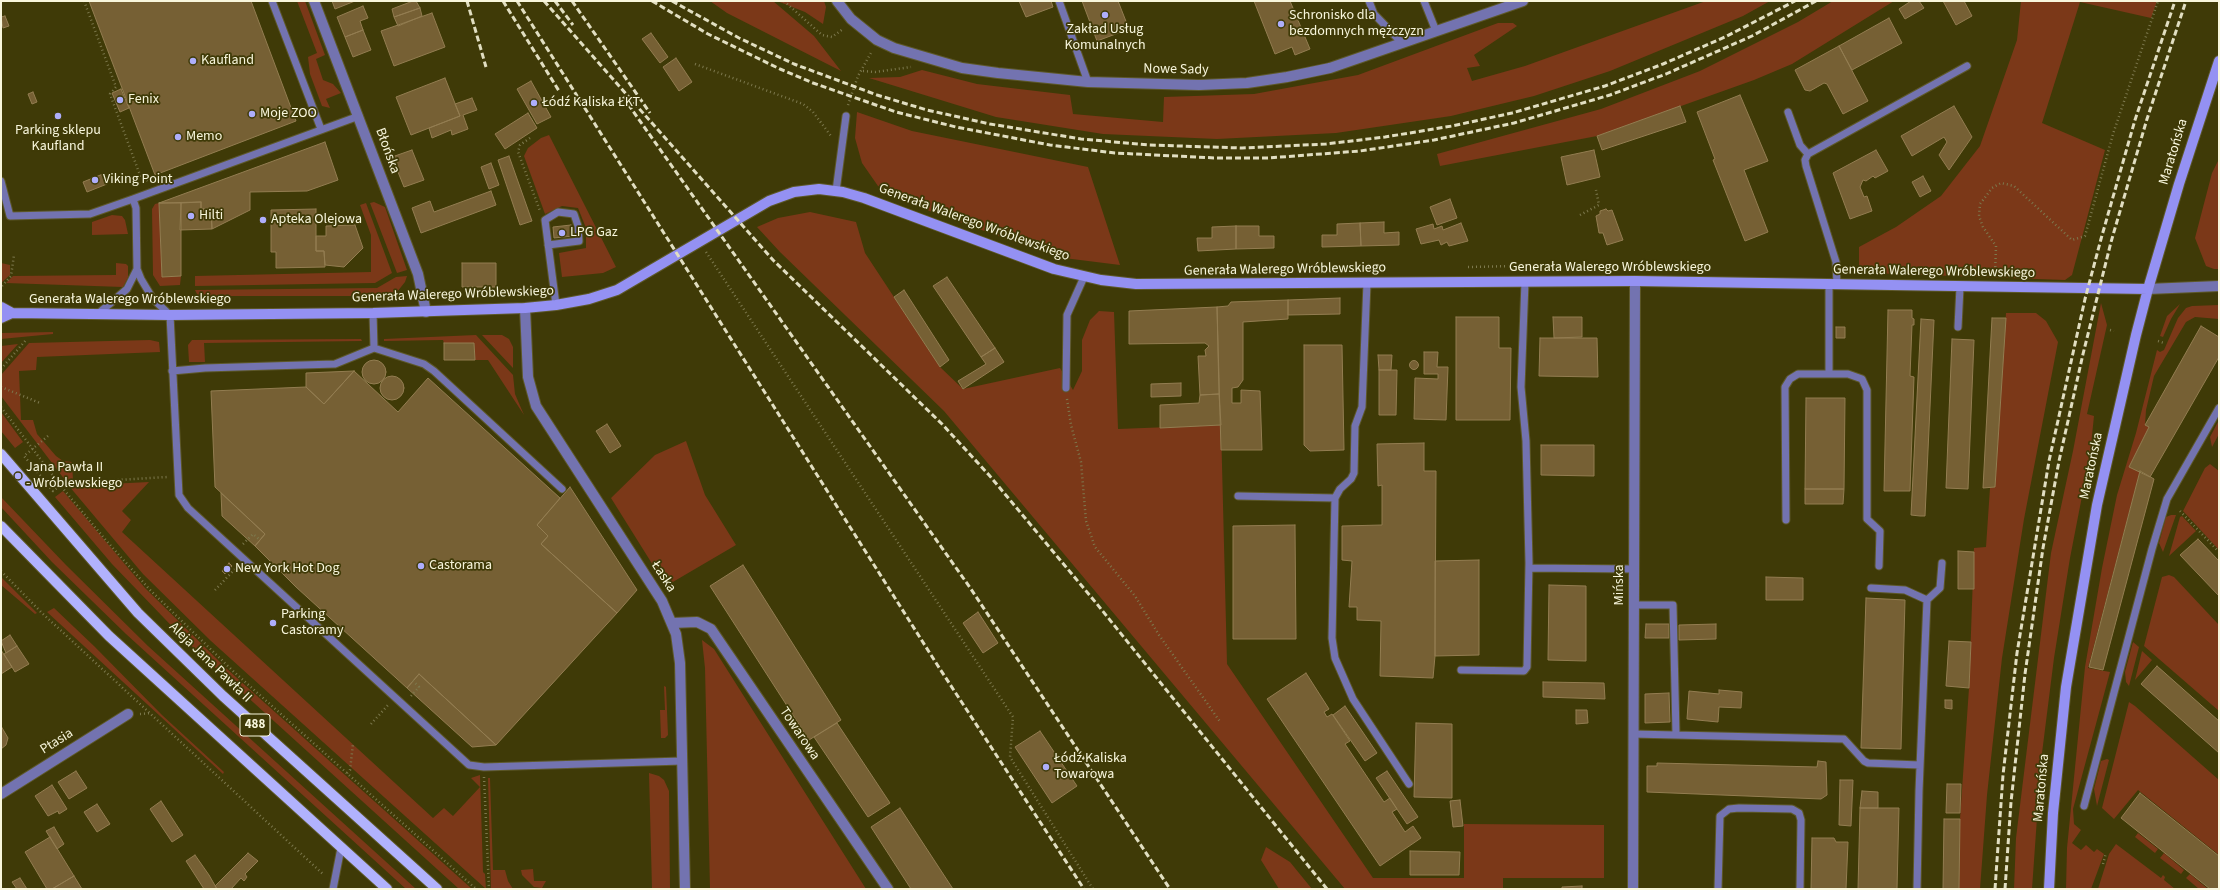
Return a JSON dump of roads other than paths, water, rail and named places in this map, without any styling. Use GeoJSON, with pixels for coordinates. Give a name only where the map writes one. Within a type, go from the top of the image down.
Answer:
{"type":"FeatureCollection","features":[{"type":"Feature","properties":{"kind":"main road","name":"Aleja Jana Pawła II"},"geometry":{"type":"LineString","coordinates":[[1,454],[82,551],[142,618],[223,696],[437,889]]}},
{"type":"Feature","properties":{"kind":"main road","name":"488"},"geometry":{"type":"LineString","coordinates":[[1,526],[108,636],[387,889]]}},
{"type":"Feature","properties":{"kind":"street","name":"Błońska"},"geometry":{"type":"LineString","coordinates":[[314,1],[418,274],[426,312]]}},
{"type":"Feature","properties":{"kind":"street","name":"Nowe Sady"},"geometry":{"type":"LineString","coordinates":[[837,1],[851,19],[877,40],[894,48],[962,68],[1088,82],[1199,85],[1247,83],[1287,77],[1330,68],[1523,1]]}},
{"type":"Feature","properties":{"kind":"street","name":"Maratońska"},"geometry":{"type":"LineString","coordinates":[[2049,889],[2061,735],[2079,606],[2097,505],[2148,288],[2187,156],[2219,61]]}},
{"type":"Feature","properties":{"kind":"street","name":"Generała Walerego Wróblewskiego"},"geometry":{"type":"LineString","coordinates":[[1,318],[12,313],[170,315],[373,313],[525,308],[556,305],[589,299],[617,290],[777,197],[811,189],[836,191],[864,198],[1032,262],[1084,277],[1118,283],[1151,285],[1635,281],[1960,287],[2148,288],[2219,286]]}},
{"type":"Feature","properties":{"kind":"street","name":"Mińska"},"geometry":{"type":"LineString","coordinates":[[1633,889],[1635,281]]}},
{"type":"Feature","properties":{"kind":"street","name":"Generała Walerego Wróblewskiego"},"geometry":{"type":"LineString","coordinates":[[1,307],[12,313]]}},
{"type":"Feature","properties":{"kind":"street","name":"Łaska"},"geometry":{"type":"LineString","coordinates":[[525,308],[528,377],[536,406],[662,601],[672,623],[680,663],[685,889]]}},
{"type":"Feature","properties":{"kind":"street","name":"Towarowa"},"geometry":{"type":"LineString","coordinates":[[672,623],[697,622],[711,629],[888,889]]}},
{"type":"Feature","properties":{"kind":"street","name":"Ptasia"},"geometry":{"type":"LineString","coordinates":[[1,794],[128,714]]}},
{"type":"Feature","properties":{"kind":"lane"},"geometry":{"type":"LineString","coordinates":[[272,1],[321,129]]}},
{"type":"Feature","properties":{"kind":"lane"},"geometry":{"type":"LineString","coordinates":[[1059,1],[1088,82]]}},
{"type":"Feature","properties":{"kind":"lane"},"geometry":{"type":"LineString","coordinates":[[1369,1],[1374,14],[1402,43]]}},
{"type":"Feature","properties":{"kind":"lane"},"geometry":{"type":"LineString","coordinates":[[1424,1],[1436,31]]}},
{"type":"Feature","properties":{"kind":"lane"},"geometry":{"type":"LineString","coordinates":[[1829,374],[1833,285],[1836,262],[1805,160],[1808,154],[1967,66]]}},
{"type":"Feature","properties":{"kind":"lane"},"geometry":{"type":"LineString","coordinates":[[1788,112],[1800,144],[1808,154]]}},
{"type":"Feature","properties":{"kind":"lane"},"geometry":{"type":"LineString","coordinates":[[1,181],[10,216],[90,214],[359,116]]}},
{"type":"Feature","properties":{"kind":"lane"},"geometry":{"type":"LineString","coordinates":[[836,191],[846,116]]}},
{"type":"Feature","properties":{"kind":"lane"},"geometry":{"type":"LineString","coordinates":[[133,199],[136,208],[137,269],[146,289],[170,315],[177,492],[181,500],[466,763],[484,767],[682,762]]}},
{"type":"Feature","properties":{"kind":"lane"},"geometry":{"type":"LineString","coordinates":[[548,245],[579,241],[578,226],[574,214],[558,212],[545,220],[548,245],[556,305]]}},
{"type":"Feature","properties":{"kind":"lane"},"geometry":{"type":"LineString","coordinates":[[99,313],[127,289],[137,269]]}},
{"type":"Feature","properties":{"kind":"lane"},"geometry":{"type":"LineString","coordinates":[[1066,388],[1067,315],[1084,277]]}},
{"type":"Feature","properties":{"kind":"lane"},"geometry":{"type":"LineString","coordinates":[[1461,670],[1524,671],[1527,667],[1529,568],[1526,441],[1521,387],[1525,282]]}},
{"type":"Feature","properties":{"kind":"lane"},"geometry":{"type":"LineString","coordinates":[[1367,283],[1362,407],[1354,426],[1354,473],[1351,479],[1340,489],[1335,498],[1332,638],[1335,658],[1353,699],[1409,784]]}},
{"type":"Feature","properties":{"kind":"lane"},"geometry":{"type":"LineString","coordinates":[[1958,327],[1960,287]]}},
{"type":"Feature","properties":{"kind":"lane"},"geometry":{"type":"LineString","coordinates":[[373,313],[374,348]]}},
{"type":"Feature","properties":{"kind":"lane"},"geometry":{"type":"LineString","coordinates":[[172,371],[205,368],[335,364],[374,348],[424,364],[434,371],[562,490]]}},
{"type":"Feature","properties":{"kind":"lane"},"geometry":{"type":"LineString","coordinates":[[1786,520],[1785,387],[1790,379],[1798,374],[1848,374],[1862,378],[1867,390],[1867,519],[1880,531],[1879,566]]}},
{"type":"Feature","properties":{"kind":"lane"},"geometry":{"type":"LineString","coordinates":[[2084,806],[2152,549],[2167,499],[2219,408]]}},
{"type":"Feature","properties":{"kind":"lane"},"geometry":{"type":"LineString","coordinates":[[1238,496],[1335,498]]}},
{"type":"Feature","properties":{"kind":"lane"},"geometry":{"type":"LineString","coordinates":[[1917,889],[1920,765],[1927,600],[1940,588],[1942,563]]}},
{"type":"Feature","properties":{"kind":"lane"},"geometry":{"type":"LineString","coordinates":[[1529,568],[1634,569]]}},
{"type":"Feature","properties":{"kind":"lane"},"geometry":{"type":"LineString","coordinates":[[1871,588],[1905,590],[1927,600]]}},
{"type":"Feature","properties":{"kind":"lane"},"geometry":{"type":"LineString","coordinates":[[1634,605],[1673,606],[1676,734]]}},
{"type":"Feature","properties":{"kind":"lane"},"geometry":{"type":"LineString","coordinates":[[1633,734],[1844,739],[1864,761],[1868,763],[1920,765]]}},
{"type":"Feature","properties":{"kind":"lane"},"geometry":{"type":"LineString","coordinates":[[1718,889],[1720,816],[1729,809],[1739,808],[1792,809],[1799,813],[1801,820],[1800,889]]}},
{"type":"Feature","properties":{"kind":"lane"},"geometry":{"type":"LineString","coordinates":[[333,889],[341,848]]}},
{"type":"Feature","properties":{"kind":"railway"},"geometry":{"type":"LineString","coordinates":[[467,1],[486,67]]}},
{"type":"Feature","properties":{"kind":"railway"},"geometry":{"type":"LineString","coordinates":[[503,1],[559,91]]}},
{"type":"Feature","properties":{"kind":"railway"},"geometry":{"type":"LineString","coordinates":[[517,1],[938,666],[1084,889]]}},
{"type":"Feature","properties":{"kind":"railway"},"geometry":{"type":"LineString","coordinates":[[544,1],[773,260],[942,424],[989,475],[1097,604],[1327,889]]}},
{"type":"Feature","properties":{"kind":"railway"},"geometry":{"type":"LineString","coordinates":[[555,1],[573,25]]}},
{"type":"Feature","properties":{"kind":"railway"},"geometry":{"type":"LineString","coordinates":[[572,1],[650,113]]}},
{"type":"Feature","properties":{"kind":"railway"},"geometry":{"type":"LineString","coordinates":[[652,1],[708,34],[780,69],[813,83],[896,112],[956,127],[1050,145],[1115,153],[1216,158],[1268,158],[1360,151],[1434,140],[1514,123],[1610,95],[1666,74],[1752,36],[1816,1]]}},
{"type":"Feature","properties":{"kind":"railway"},"geometry":{"type":"LineString","coordinates":[[672,1],[739,38],[794,64],[877,95],[927,110],[990,124],[1081,139],[1149,145],[1242,148],[1326,144],[1385,137],[1452,126],[1512,113],[1605,86],[1663,64],[1725,37],[1795,1]]}},
{"type":"Feature","properties":{"kind":"railway"},"geometry":{"type":"LineString","coordinates":[[1995,889],[2003,775],[2017,653],[2049,461],[2085,299],[2101,239],[2135,120],[2175,1]]}},
{"type":"Feature","properties":{"kind":"railway"},"geometry":{"type":"LineString","coordinates":[[2005,889],[2011,802],[2025,674],[2043,548],[2059,461],[2083,354],[2111,242],[2147,119],[2186,1]]}},
{"type":"Feature","properties":{"kind":"railway"},"geometry":{"type":"LineString","coordinates":[[623,97],[971,589],[1170,889]]}},
{"type":"Feature","properties":{"kind":"place","name":"Zakład Usług Komunalnych"},"geometry":{"type":"Point","coordinates":[1105,15]}},
{"type":"Feature","properties":{"kind":"place","name":"Schronisko dla bezdomnych mężczyzn"},"geometry":{"type":"Point","coordinates":[1281,24]}},
{"type":"Feature","properties":{"kind":"place","name":"Kaufland"},"geometry":{"type":"Point","coordinates":[193,61]}},
{"type":"Feature","properties":{"kind":"place","name":"Fenix"},"geometry":{"type":"Point","coordinates":[120,100]}},
{"type":"Feature","properties":{"kind":"place","name":"Łódź Kaliska ŁKT"},"geometry":{"type":"Point","coordinates":[534,103]}},
{"type":"Feature","properties":{"kind":"place","name":"Moje ZOO"},"geometry":{"type":"Point","coordinates":[252,114]}},
{"type":"Feature","properties":{"kind":"place","name":"Parking sklepu Kaufland"},"geometry":{"type":"Point","coordinates":[58,116]}},
{"type":"Feature","properties":{"kind":"place","name":"Memo"},"geometry":{"type":"Point","coordinates":[178,137]}},
{"type":"Feature","properties":{"kind":"place","name":"Viking Point"},"geometry":{"type":"Point","coordinates":[95,180]}},
{"type":"Feature","properties":{"kind":"place","name":"Hilti"},"geometry":{"type":"Point","coordinates":[191,216]}},
{"type":"Feature","properties":{"kind":"place","name":"Apteka Olejowa"},"geometry":{"type":"Point","coordinates":[263,220]}},
{"type":"Feature","properties":{"kind":"place","name":"LPG Gaz"},"geometry":{"type":"Point","coordinates":[562,233]}},
{"type":"Feature","properties":{"kind":"place","name":"Jana Pawła II - Wróblewskiego"},"geometry":{"type":"Point","coordinates":[18,476]}},
{"type":"Feature","properties":{"kind":"place","name":"Castorama"},"geometry":{"type":"Point","coordinates":[421,566]}},
{"type":"Feature","properties":{"kind":"place","name":"New York Hot Dog"},"geometry":{"type":"Point","coordinates":[227,569]}},
{"type":"Feature","properties":{"kind":"place","name":"Parking Castoramy"},"geometry":{"type":"Point","coordinates":[273,623]}},
{"type":"Feature","properties":{"kind":"place","name":"Łódź Kaliska Towarowa"},"geometry":{"type":"Point","coordinates":[1046,767]}}]}
